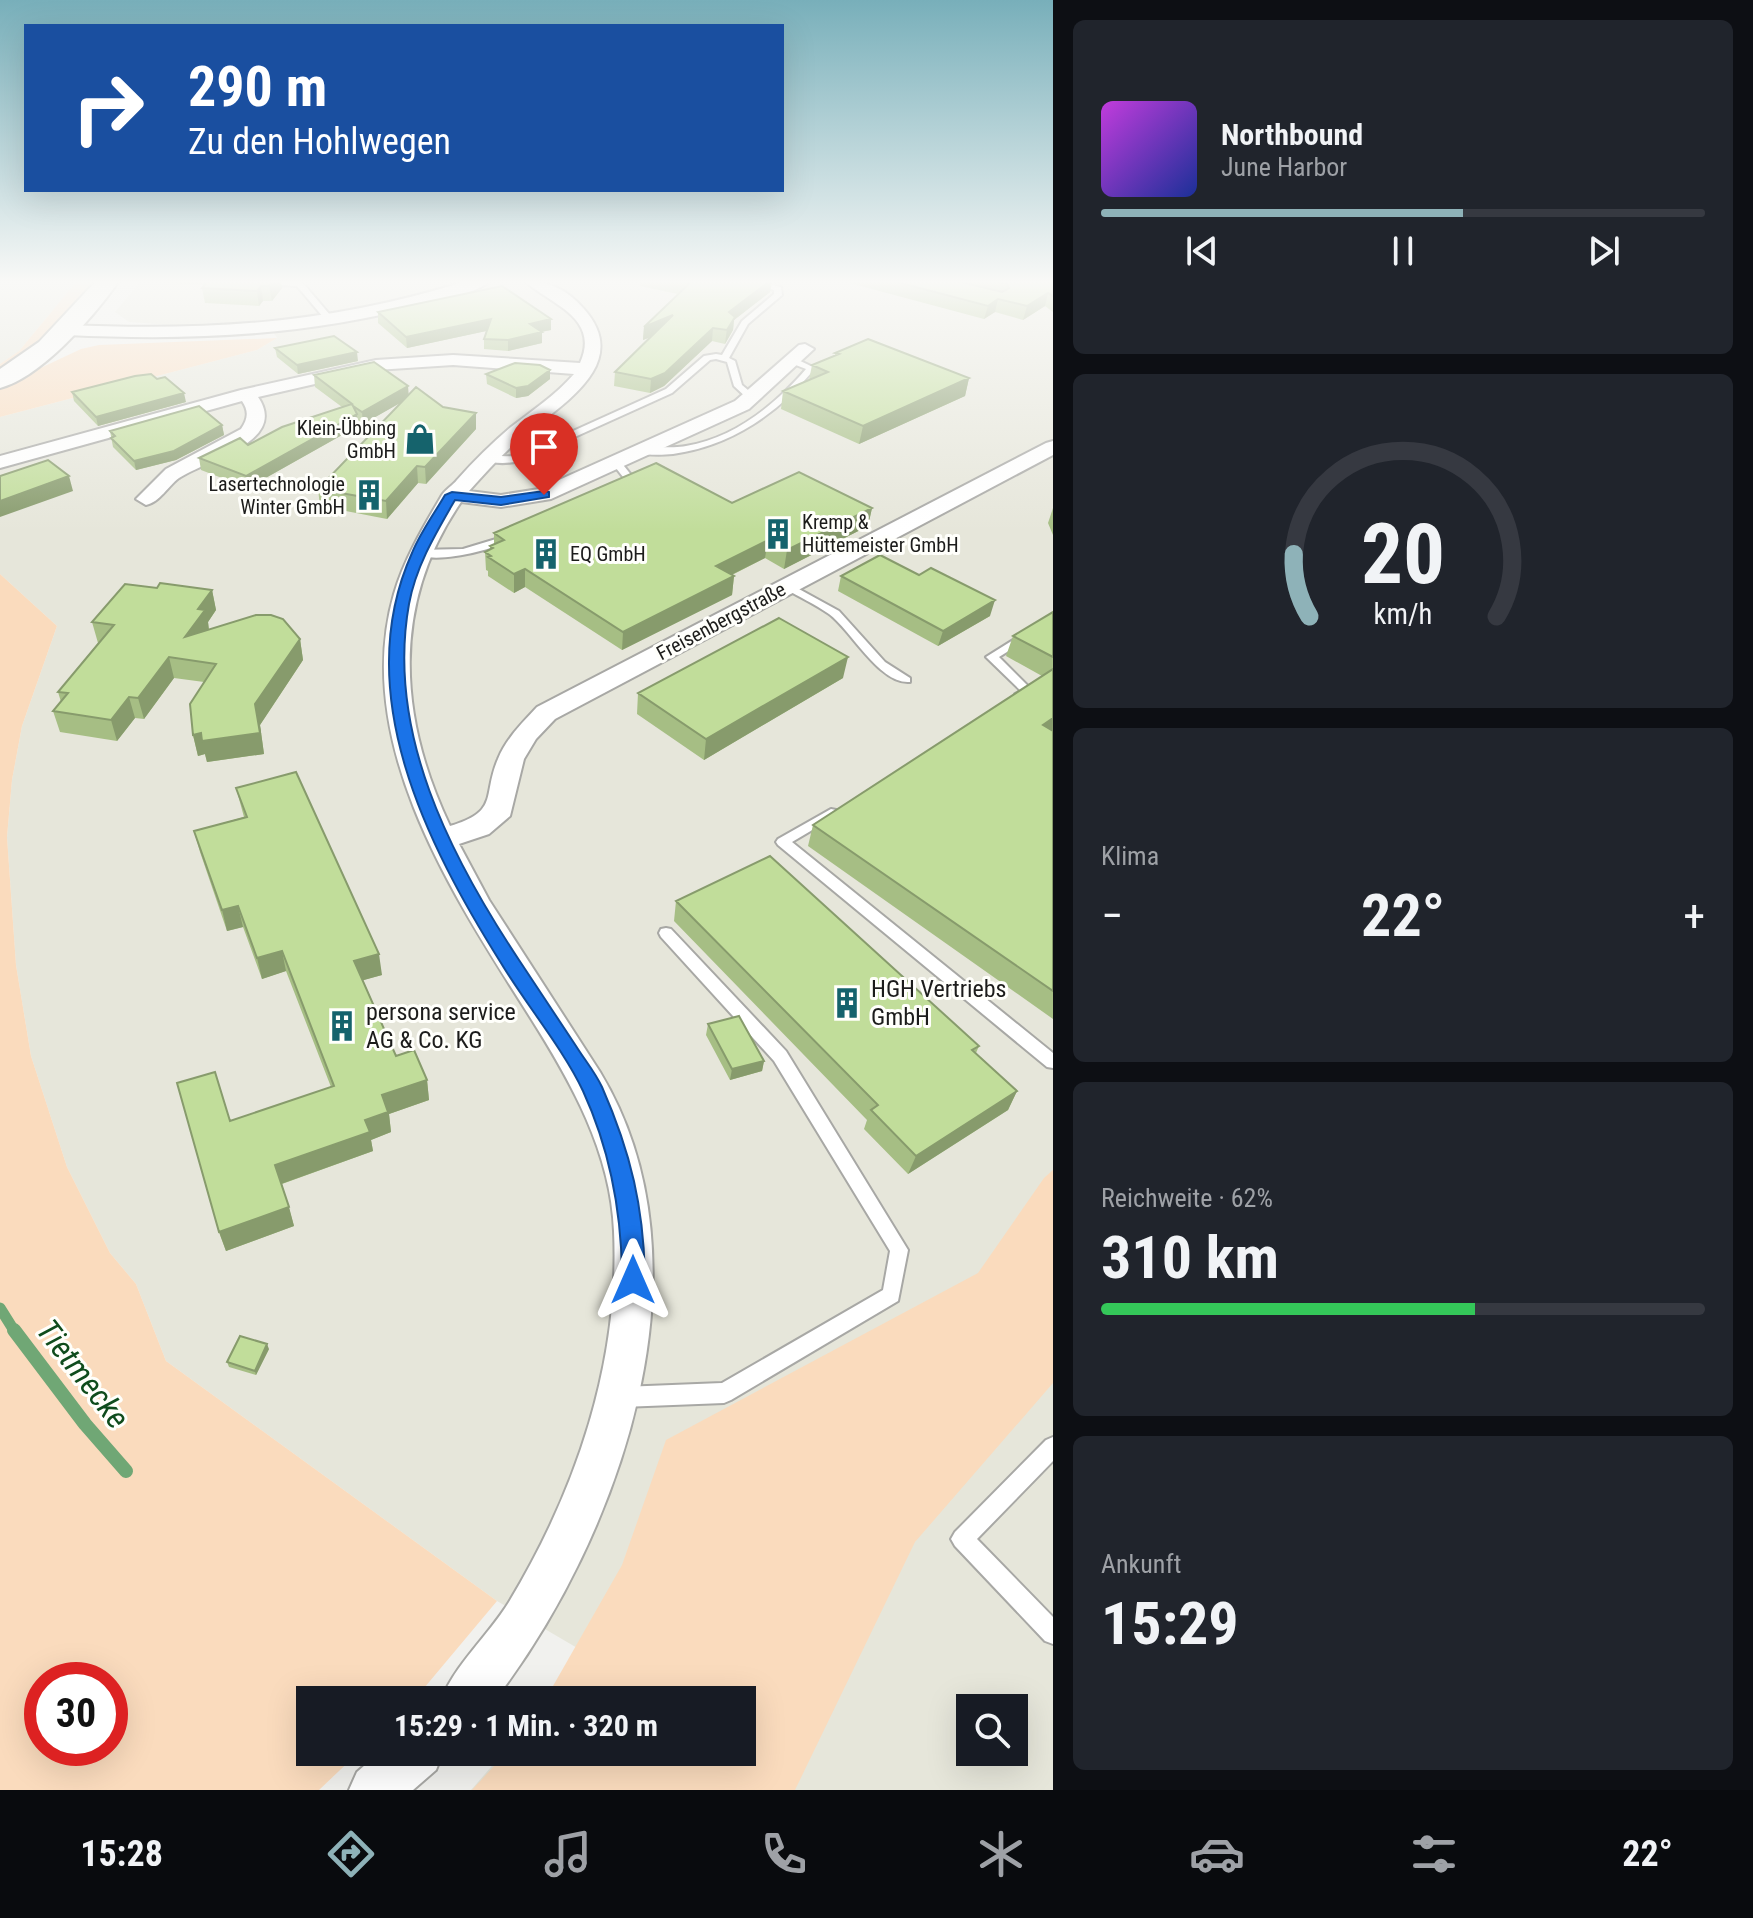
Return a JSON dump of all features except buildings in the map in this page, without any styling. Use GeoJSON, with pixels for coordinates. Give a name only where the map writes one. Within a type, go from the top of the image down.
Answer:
{"type":"FeatureCollection","features":[{"type":"Feature","properties":{"kind":"main road"},"geometry":{"type":"LineString","coordinates":[[0,380],[26,365]]}},
{"type":"Feature","properties":{"kind":"street"},"geometry":{"type":"LineString","coordinates":[[0,462],[247,394],[354,369],[396,365]]}},
{"type":"Feature","properties":{"kind":"street"},"geometry":{"type":"LineString","coordinates":[[536,365],[585,369]]}},
{"type":"Feature","properties":{"kind":"street"},"geometry":{"type":"LineString","coordinates":[[475,1686],[523,1622],[572,1531],[618,1397],[633,1306],[633,1228],[622,1168],[591,1087],[506,955],[441,839],[413,771],[400,713],[397,682],[402,606],[418,553],[452,495],[485,458],[566,391],[587,365]]}},
{"type":"Feature","properties":{"kind":"street"},"geometry":{"type":"LineString","coordinates":[[452,495],[501,501],[544,495],[742,405],[786,365]]}},
{"type":"Feature","properties":{"kind":"street"},"geometry":{"type":"LineString","coordinates":[[146,499],[174,472],[214,454],[251,430],[258,419],[258,412],[255,402],[247,394]]}},
{"type":"Feature","properties":{"kind":"street","name":"Freisenbergstraße"},"geometry":{"type":"LineString","coordinates":[[441,839],[479,827],[500,809],[511,759],[526,734],[546,713],[1053,447]]}},
{"type":"Feature","properties":{"kind":"street"},"geometry":{"type":"LineString","coordinates":[[375,1790],[402,1766]]}},
{"type":"Feature","properties":{"kind":"lane"},"geometry":{"type":"LineString","coordinates":[[485,458],[511,461],[523,457],[669,391],[699,365]]}},
{"type":"Feature","properties":{"kind":"lane"},"geometry":{"type":"LineString","coordinates":[[732,365],[738,386],[751,397]]}},
{"type":"Feature","properties":{"kind":"lane"},"geometry":{"type":"LineString","coordinates":[[641,451],[662,454],[678,452],[728,435],[772,409],[795,389],[811,368],[808,365]]}},
{"type":"Feature","properties":{"kind":"lane"},"geometry":{"type":"LineString","coordinates":[[617,463],[633,483],[619,489]]}},
{"type":"Feature","properties":{"kind":"lane"},"geometry":{"type":"LineString","coordinates":[[418,553],[479,551],[521,532]]}},
{"type":"Feature","properties":{"kind":"lane"},"geometry":{"type":"LineString","coordinates":[[788,586],[835,613],[881,664],[906,680]]}},
{"type":"Feature","properties":{"kind":"lane"},"geometry":{"type":"LineString","coordinates":[[1001,709],[1028,692],[992,657],[1053,618]]}},
{"type":"Feature","properties":{"kind":"lane"},"geometry":{"type":"LineString","coordinates":[[838,809],[783,842],[1053,1062]]}},
{"type":"Feature","properties":{"kind":"lane"},"geometry":{"type":"LineString","coordinates":[[618,1397],[724,1393],[891,1295],[899,1250],[780,1056],[666,933]]}},
{"type":"Feature","properties":{"kind":"lane"},"geometry":{"type":"LineString","coordinates":[[1053,1447],[962,1539],[1053,1633]]}},
{"type":"Feature","properties":{"kind":"shaded area"},"geometry":{"type":"Polygon","coordinates":[[[48,365],[201,365],[0,417],[0,387],[48,365]]]}},
{"type":"Feature","properties":{"kind":"shaded area"},"geometry":{"type":"Polygon","coordinates":[[[201,365],[1053,365],[1053,1790],[471,1790],[492,1766],[756,1766],[756,1686],[554,1686],[579,1649],[497,1601],[166,1361],[136,1284],[110,1253],[67,1167],[31,1056],[16,965],[7,837],[12,780],[22,726],[57,626],[0,574],[0,417],[201,365]]]}},
{"type":"Feature","properties":{"kind":"shaded area"},"geometry":{"type":"Polygon","coordinates":[[[0,574],[57,626],[22,726],[12,780],[7,837],[16,965],[31,1056],[67,1167],[110,1253],[136,1284],[166,1361],[497,1601],[426,1686],[296,1686],[296,1766],[344,1766],[319,1790],[0,1790],[0,574]]]}},
{"type":"Feature","properties":{"kind":"shaded area"},"geometry":{"type":"Polygon","coordinates":[[[1053,1170],[1053,1383],[915,1542],[795,1790],[472,1790],[494,1766],[756,1766],[756,1686],[553,1686],[622,1565],[666,1440],[978,1273],[1044,1178],[1053,1170]]]}},
{"type":"Feature","properties":{"kind":"waterway","name":"Tietmecke"},"geometry":{"type":"LineString","coordinates":[[0,1308],[15,1332]]}},
{"type":"Feature","properties":{"kind":"waterway","name":"Tietmecke"},"geometry":{"type":"LineString","coordinates":[[14,1330],[85,1424],[126,1471]]}},
{"type":"Feature","properties":{"kind":"place","name":"Klein-Übbing GmbH"},"geometry":{"type":"Point","coordinates":[420,439]}},
{"type":"Feature","properties":{"kind":"place","name":"Lasertechnologie Winter GmbH"},"geometry":{"type":"Point","coordinates":[369,495]}},
{"type":"Feature","properties":{"kind":"place","name":"Kremp & Hüttemeister GmbH"},"geometry":{"type":"Point","coordinates":[778,534]}},
{"type":"Feature","properties":{"kind":"place","name":"EQ GmbH"},"geometry":{"type":"Point","coordinates":[546,554]}},
{"type":"Feature","properties":{"kind":"place","name":"HGH Vertriebs GmbH"},"geometry":{"type":"Point","coordinates":[847,1003]}},
{"type":"Feature","properties":{"kind":"place","name":"persona service AG & Co. KG"},"geometry":{"type":"Point","coordinates":[342,1026]}},
{"type":"Feature","properties":{"kind":"route"},"geometry":{"type":"LineString","coordinates":[[544,495],[501,501],[452,495],[418,553],[402,603],[396,666],[400,713],[413,771],[426,809],[449,856],[506,955],[591,1087],[622,1168],[633,1228],[633,1280]]}}]}
